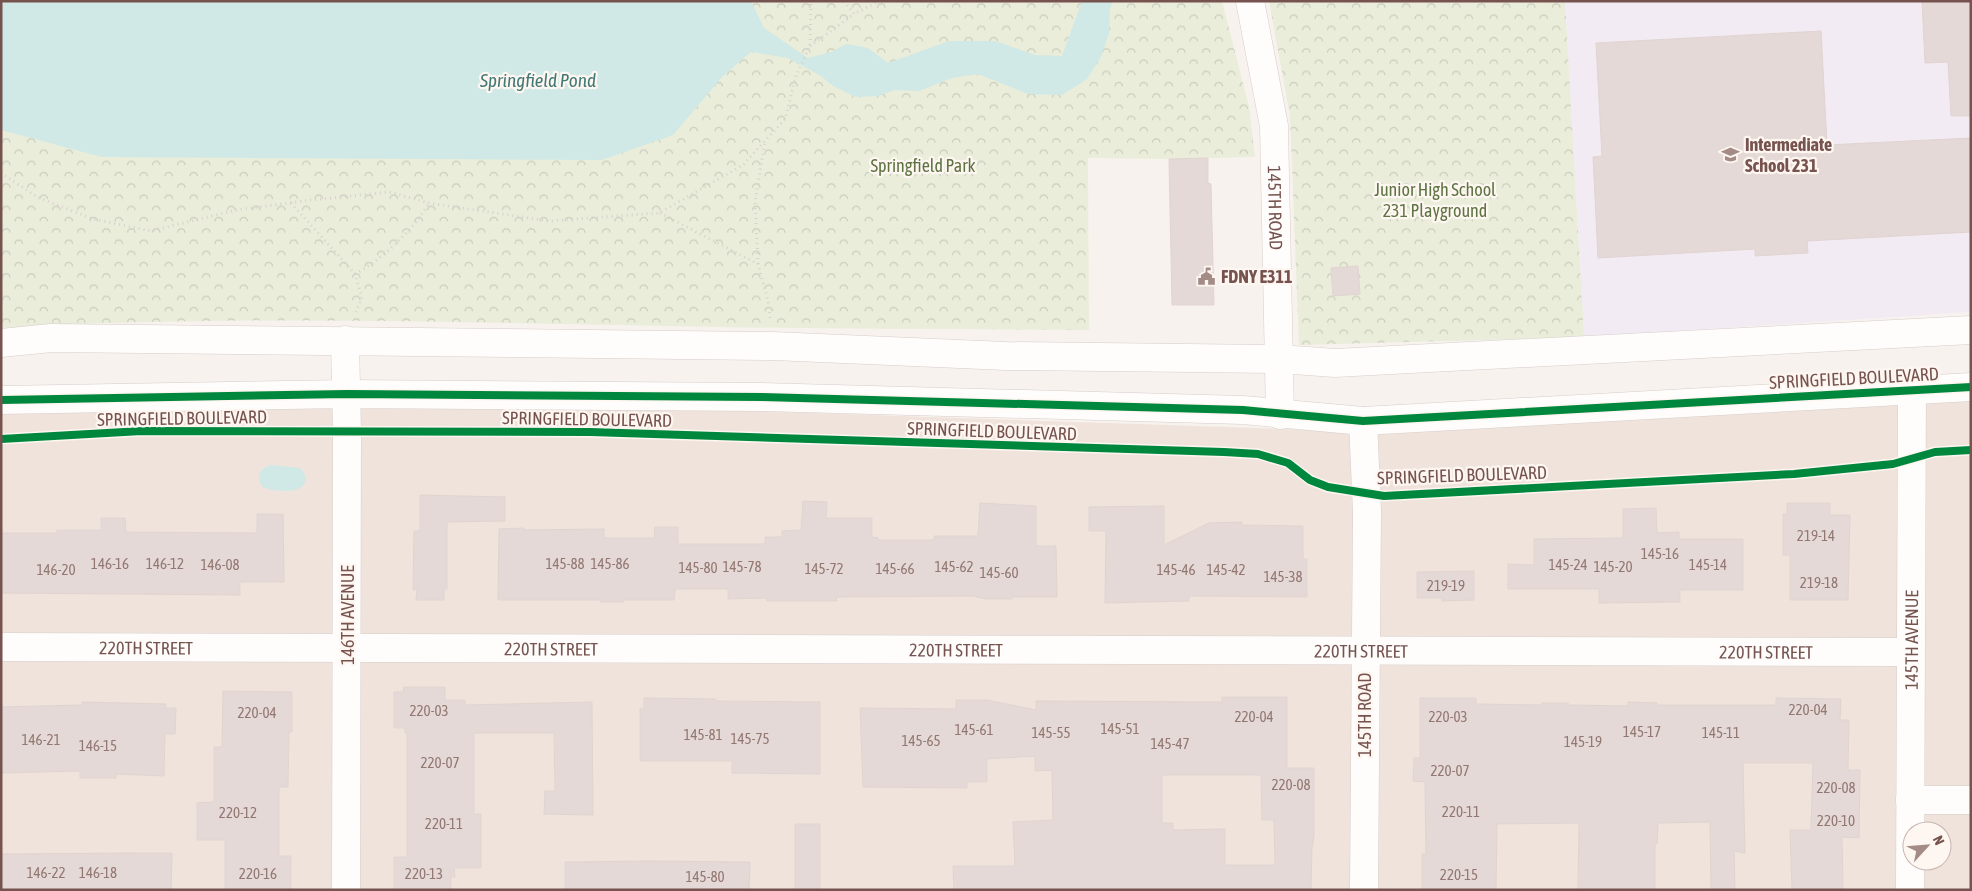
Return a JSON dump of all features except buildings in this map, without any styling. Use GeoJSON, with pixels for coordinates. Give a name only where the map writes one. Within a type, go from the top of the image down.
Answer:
{"type":"FeatureCollection","features":[{"type":"Feature","properties":{"kind":"street","name":"145TH ROAD"},"geometry":{"type":"LineString","coordinates":[[1250,1],[1274,126],[1280,415]]}},
{"type":"Feature","properties":{"kind":"street"},"geometry":{"type":"LineString","coordinates":[[1,344],[51,338],[773,346],[1006,356],[1279,360],[1335,363],[1971,330]]}},
{"type":"Feature","properties":{"kind":"street","name":"146TH AVENUE"},"geometry":{"type":"LineString","coordinates":[[345,340],[347,394],[346,890]]}},
{"type":"Feature","properties":{"kind":"street","name":"SPRINGFIELD BOULEVARD"},"geometry":{"type":"LineString","coordinates":[[1,400],[347,394],[772,398],[1243,410],[1280,415],[1363,421],[1971,387]]}},
{"type":"Feature","properties":{"kind":"street","name":"145TH AVENUE"},"geometry":{"type":"LineString","coordinates":[[1910,890],[1912,389]]}},
{"type":"Feature","properties":{"kind":"street","name":"145TH ROAD"},"geometry":{"type":"LineString","coordinates":[[1363,421],[1367,512],[1364,651],[1364,890]]}},
{"type":"Feature","properties":{"kind":"street","name":"220TH STREET"},"geometry":{"type":"LineString","coordinates":[[1,647],[1910,652]]}},
{"type":"Feature","properties":{"kind":"street"},"geometry":{"type":"LineString","coordinates":[[1910,800],[1971,800]]}},
{"type":"Feature","properties":{"kind":"path"},"geometry":{"type":"LineString","coordinates":[[1,173],[37,198],[93,219],[151,231],[236,210],[290,202],[389,192],[428,202],[548,221],[659,213],[743,166],[786,119],[796,76],[810,46],[811,1]]}},
{"type":"Feature","properties":{"kind":"path"},"geometry":{"type":"LineString","coordinates":[[844,1],[854,14]]}},
{"type":"Feature","properties":{"kind":"path"},"geometry":{"type":"LineString","coordinates":[[810,46],[854,14],[879,1]]}},
{"type":"Feature","properties":{"kind":"path"},"geometry":{"type":"LineString","coordinates":[[765,141],[755,201],[758,264],[768,300],[770,320]]}},
{"type":"Feature","properties":{"kind":"path"},"geometry":{"type":"LineString","coordinates":[[290,202],[355,274],[362,297],[356,312]]}},
{"type":"Feature","properties":{"kind":"path"},"geometry":{"type":"LineString","coordinates":[[355,274],[370,266],[403,234],[421,216],[428,202]]}},
{"type":"Feature","properties":{"kind":"path"},"geometry":{"type":"LineString","coordinates":[[659,213],[758,264]]}},
{"type":"Feature","properties":{"kind":"shaded area"},"geometry":{"type":"Polygon","coordinates":[[[1565,1],[1971,1],[1971,312],[1584,337],[1565,1]]]}},
{"type":"Feature","properties":{"kind":"shaded area"},"geometry":{"type":"Polygon","coordinates":[[[1971,396],[1971,890],[1,890],[1,412],[174,409],[692,409],[1343,431],[1971,396]]]}},
{"type":"Feature","properties":{"kind":"green space","name":"Springfield Park"},"geometry":{"type":"Polygon","coordinates":[[[1,1],[1222,1],[1249,107],[1255,157],[1088,158],[1089,330],[773,328],[334,321],[168,322],[1,328],[1,1]]]}},
{"type":"Feature","properties":{"kind":"green space","name":"Junior High School 231 Playground"},"geometry":{"type":"Polygon","coordinates":[[[1269,1],[1565,1],[1584,337],[1299,345],[1290,116],[1269,1]]]}},
{"type":"Feature","properties":{"kind":"water","name":"Springfield Pond"},"geometry":{"type":"Polygon","coordinates":[[[1,1],[751,1],[764,28],[808,58],[831,52],[846,44],[868,48],[888,63],[949,41],[995,41],[1035,55],[1062,56],[1082,1],[1113,1],[1110,8],[1109,33],[1101,57],[1087,79],[1062,95],[1028,94],[978,74],[952,78],[919,91],[895,90],[877,96],[856,97],[833,86],[821,76],[788,58],[751,52],[723,76],[673,135],[602,160],[102,157],[1,130],[1,1]]]}},
{"type":"Feature","properties":{"kind":"water"},"geometry":{"type":"Polygon","coordinates":[[[271,465],[300,468],[306,478],[303,486],[287,491],[264,488],[259,481],[259,475],[263,469],[271,465]]]}},
{"type":"Feature","properties":{"kind":"cycle path"},"geometry":{"type":"LineString","coordinates":[[1,400],[347,394],[762,397],[1243,410],[1363,421],[1971,387]]}},
{"type":"Feature","properties":{"kind":"cycle path"},"geometry":{"type":"LineString","coordinates":[[1,439],[142,431],[590,432],[1224,452],[1258,454],[1288,463],[1310,480],[1328,487],[1384,496],[1794,474],[1893,464],[1935,452],[1971,450]]}},
{"type":"Feature","properties":{"kind":"place","name":"Intermediate School 231"},"geometry":{"type":"Point","coordinates":[1731,154]}},
{"type":"Feature","properties":{"kind":"place","name":"FDNY E311"},"geometry":{"type":"Point","coordinates":[1207,276]}}]}
